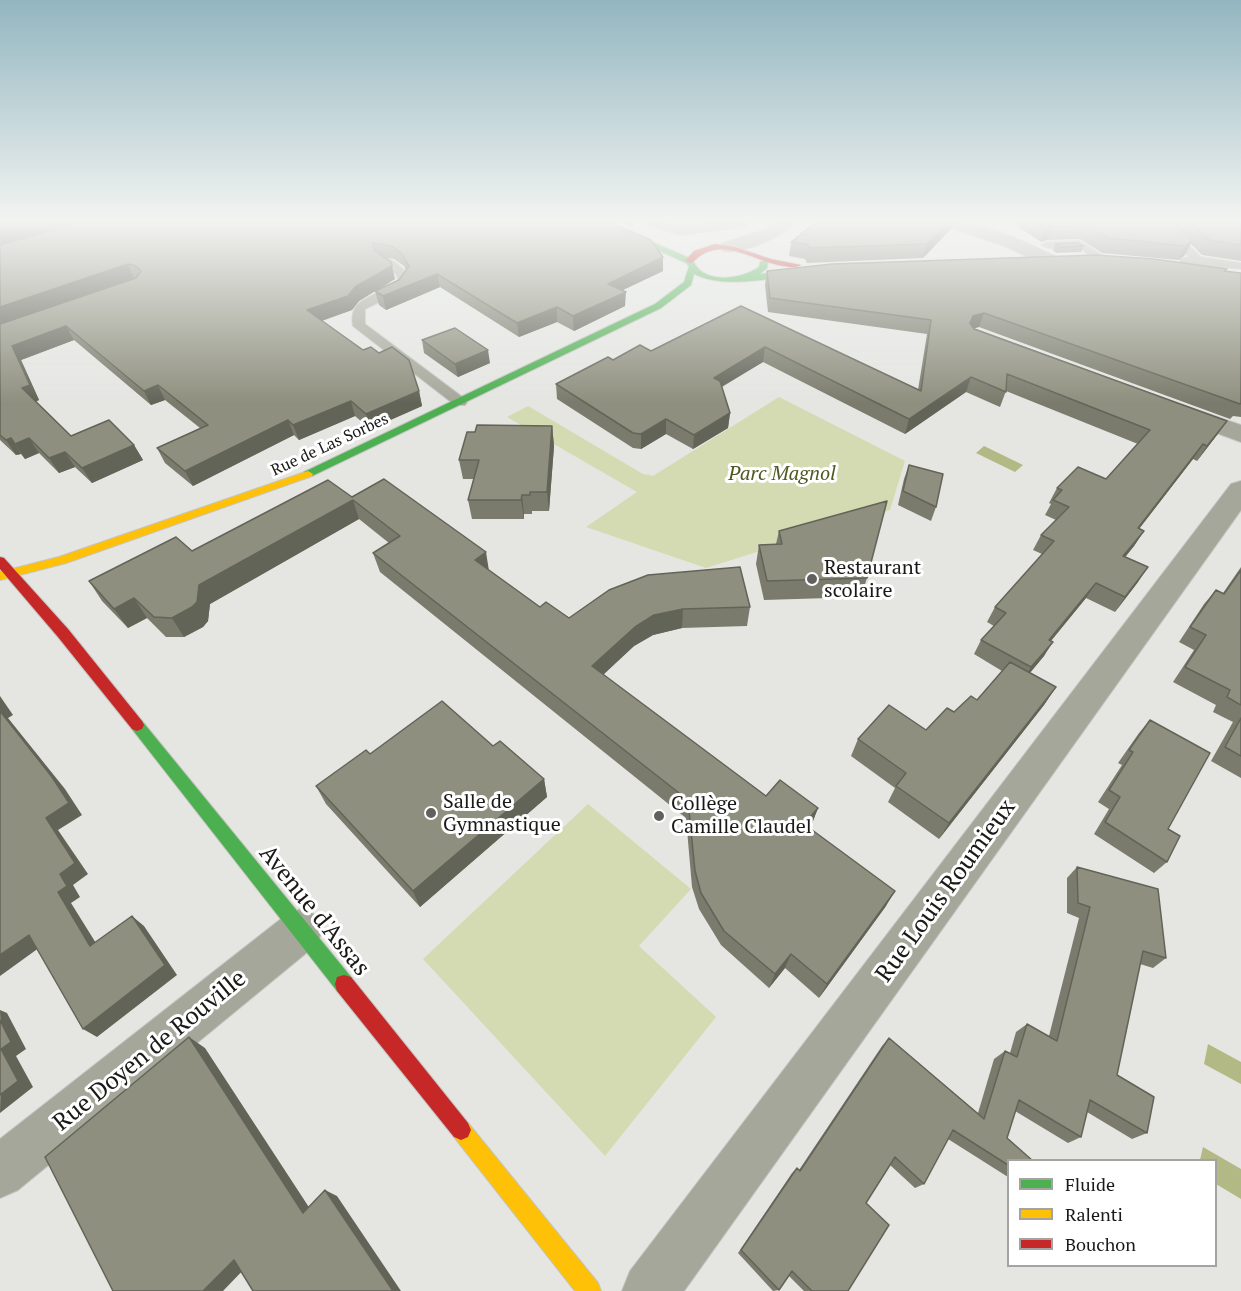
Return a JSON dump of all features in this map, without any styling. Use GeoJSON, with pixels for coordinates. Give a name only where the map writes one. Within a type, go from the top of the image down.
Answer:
{"type":"FeatureCollection","features":[{"type":"Feature","properties":{"kind":"street","name":"Rue de Las Sorbes"},"geometry":{"type":"LineString","coordinates":[[658,306],[688,282]]}},
{"type":"Feature","properties":{"kind":"street","name":"Rue de Las Sorbes"},"geometry":{"type":"LineString","coordinates":[[5,575],[62,560],[273,489],[658,306],[700,294],[725,282]]}},
{"type":"Feature","properties":{"kind":"street"},"geometry":{"type":"LineString","coordinates":[[1164,405],[1241,434]]}},
{"type":"Feature","properties":{"kind":"street","name":"Rue Louis Roumieux"},"geometry":{"type":"LineString","coordinates":[[650,1291],[1241,490]]}},
{"type":"Feature","properties":{"kind":"street","name":"Avenue d'Assas"},"geometry":{"type":"LineString","coordinates":[[0,561],[5,575],[63,633],[590,1291]]}},
{"type":"Feature","properties":{"kind":"street","name":"Rue Doyen de Rouville"},"geometry":{"type":"LineString","coordinates":[[0,1172],[301,930]]}},
{"type":"Feature","properties":{"kind":"lane"},"geometry":{"type":"LineString","coordinates":[[403,282],[396,289],[360,307],[357,315],[359,326],[460,402]]}},
{"type":"Feature","properties":{"kind":"green space","name":"Parc Magnol"},"geometry":{"type":"Polygon","coordinates":[[[779,397],[905,461],[890,510],[706,568],[586,527],[637,492],[507,417],[528,406],[643,474],[653,476],[779,397]]]}},
{"type":"Feature","properties":{"kind":"green space"},"geometry":{"type":"Polygon","coordinates":[[[588,804],[691,889],[639,946],[716,1017],[605,1156],[423,959],[588,804]]]}},
{"type":"Feature","properties":{"kind":"shaded area"},"geometry":{"type":"Polygon","coordinates":[[[984,446],[1023,465],[1015,472],[976,453],[984,446]]]}},
{"type":"Feature","properties":{"kind":"shaded area"},"geometry":{"type":"Polygon","coordinates":[[[1208,1044],[1241,1062],[1241,1084],[1204,1064],[1208,1044]]]}},
{"type":"Feature","properties":{"kind":"shaded area"},"geometry":{"type":"Polygon","coordinates":[[[1203,1147],[1241,1169],[1241,1199],[1217,1185],[1217,1159],[1200,1159],[1203,1147]]]}},
{"type":"Feature","properties":{"kind":"building"},"geometry":{"type":"Polygon","coordinates":[[[0,282],[74,282],[0,307],[0,282]]]}},
{"type":"Feature","properties":{"kind":"building"},"geometry":{"type":"Polygon","coordinates":[[[123,282],[363,282],[355,287],[348,296],[307,310],[363,350],[371,347],[379,353],[392,347],[409,360],[419,391],[366,414],[351,401],[293,425],[288,420],[185,471],[157,448],[208,425],[158,385],[144,391],[66,326],[12,346],[30,385],[22,388],[71,436],[109,420],[134,445],[82,468],[65,452],[49,458],[29,438],[15,444],[11,438],[6,440],[0,435],[0,324],[123,282]]]}},
{"type":"Feature","properties":{"kind":"building"},"geometry":{"type":"Polygon","coordinates":[[[394,282],[417,282],[383,296],[375,291],[394,282]]]}},
{"type":"Feature","properties":{"kind":"building"},"geometry":{"type":"Polygon","coordinates":[[[450,282],[612,282],[608,284],[626,292],[573,316],[557,307],[517,323],[450,282]]]}},
{"type":"Feature","properties":{"kind":"building"},"geometry":{"type":"Polygon","coordinates":[[[768,282],[1241,282],[1241,403],[984,313],[973,316],[970,323],[974,329],[1227,421],[1207,446],[1203,444],[1138,528],[1144,531],[1123,556],[1148,567],[1125,597],[1096,583],[1049,640],[1053,642],[1031,667],[981,640],[1006,613],[995,607],[1054,541],[1041,535],[1069,507],[1053,500],[1062,490],[1057,488],[1078,467],[1106,479],[1150,430],[1007,374],[1006,392],[971,377],[909,419],[765,347],[714,378],[720,381],[730,413],[694,435],[666,419],[641,434],[633,433],[556,384],[608,357],[613,360],[640,345],[651,351],[741,306],[921,391],[931,320],[770,298],[768,282]]]}},
{"type":"Feature","properties":{"kind":"building"},"geometry":{"type":"Polygon","coordinates":[[[455,328],[488,350],[455,364],[422,340],[455,328]]]}},
{"type":"Feature","properties":{"kind":"building"},"geometry":{"type":"Polygon","coordinates":[[[477,425],[552,426],[547,492],[530,492],[530,495],[522,495],[521,500],[468,500],[479,460],[459,460],[467,432],[475,432],[477,425]]]}},
{"type":"Feature","properties":{"kind":"building"},"geometry":{"type":"Polygon","coordinates":[[[909,465],[943,474],[936,507],[903,491],[909,465]]]}},
{"type":"Feature","properties":{"kind":"building"},"geometry":{"type":"Polygon","coordinates":[[[384,479],[486,552],[475,560],[540,607],[546,602],[569,618],[609,590],[648,575],[740,567],[750,607],[683,609],[654,615],[635,627],[592,666],[766,796],[780,780],[818,808],[804,824],[895,891],[827,984],[791,954],[775,974],[724,931],[701,893],[695,871],[688,800],[373,553],[400,536],[353,500],[199,585],[197,602],[172,618],[154,617],[134,598],[114,609],[89,581],[176,537],[192,551],[328,480],[352,497],[384,479]]]}},
{"type":"Feature","properties":{"kind":"building"},"geometry":{"type":"Polygon","coordinates":[[[887,501],[867,578],[767,581],[759,545],[782,544],[779,531],[887,501]]]}},
{"type":"Feature","properties":{"kind":"building"},"geometry":{"type":"Polygon","coordinates":[[[1241,570],[1241,705],[1227,697],[1230,690],[1185,667],[1206,635],[1190,627],[1216,590],[1224,594],[1241,570]]]}},
{"type":"Feature","properties":{"kind":"building"},"geometry":{"type":"Polygon","coordinates":[[[1010,662],[1056,687],[949,823],[896,786],[906,773],[858,739],[889,705],[926,730],[947,708],[954,712],[971,696],[977,700],[1010,662]]]}},
{"type":"Feature","properties":{"kind":"building","name":"Salle de Gymnastique"},"geometry":{"type":"Polygon","coordinates":[[[442,701],[493,746],[500,741],[544,779],[413,891],[316,786],[366,750],[370,754],[442,701]]]}},
{"type":"Feature","properties":{"kind":"building"},"geometry":{"type":"Polygon","coordinates":[[[0,711],[52,777],[69,803],[46,818],[75,863],[60,874],[67,886],[58,892],[90,946],[132,916],[165,965],[83,1029],[29,935],[0,955],[0,711]]]}},
{"type":"Feature","properties":{"kind":"building"},"geometry":{"type":"Polygon","coordinates":[[[1241,718],[1241,756],[1225,747],[1241,718]]]}},
{"type":"Feature","properties":{"kind":"building"},"geometry":{"type":"Polygon","coordinates":[[[1150,720],[1210,753],[1168,829],[1180,836],[1167,862],[1105,822],[1120,797],[1109,790],[1133,752],[1129,750],[1150,720]]]}},
{"type":"Feature","properties":{"kind":"building"},"geometry":{"type":"Polygon","coordinates":[[[1077,867],[1158,889],[1166,958],[1143,951],[1117,1075],[1154,1097],[1147,1133],[1090,1100],[1081,1137],[1019,1100],[1007,1138],[1031,1159],[1007,1159],[1007,1164],[953,1130],[924,1184],[895,1157],[866,1203],[889,1225],[848,1291],[812,1291],[792,1271],[779,1290],[741,1250],[797,1168],[800,1171],[889,1038],[984,1119],[1005,1051],[1017,1057],[1027,1024],[1057,1041],[1090,907],[1078,903],[1077,867]]]}},
{"type":"Feature","properties":{"kind":"building"},"geometry":{"type":"Polygon","coordinates":[[[0,1020],[11,1042],[1,1049],[18,1081],[0,1095],[0,1020]]]}},
{"type":"Feature","properties":{"kind":"building"},"geometry":{"type":"Polygon","coordinates":[[[189,1037],[303,1213],[325,1190],[393,1291],[253,1291],[234,1260],[203,1291],[113,1291],[45,1157],[189,1037]]]}},
{"type":"Feature","properties":{"kind":"traffic: fast"},"geometry":{"type":"LineString","coordinates":[[308,474],[658,306],[688,282]]}},
{"type":"Feature","properties":{"kind":"traffic: fast"},"geometry":{"type":"LineString","coordinates":[[137,725],[344,984]]}},
{"type":"Feature","properties":{"kind":"traffic: slow"},"geometry":{"type":"LineString","coordinates":[[0,576],[62,560],[308,474]]}},
{"type":"Feature","properties":{"kind":"traffic: slow"},"geometry":{"type":"LineString","coordinates":[[461,1130],[590,1291]]}},
{"type":"Feature","properties":{"kind":"traffic: jam"},"geometry":{"type":"LineString","coordinates":[[0,561],[63,633],[137,725]]}},
{"type":"Feature","properties":{"kind":"traffic: jam"},"geometry":{"type":"LineString","coordinates":[[344,984],[461,1130]]}},
{"type":"Feature","properties":{"kind":"place","name":"Restaurant scolaire"},"geometry":{"type":"Point","coordinates":[812,579]}},
{"type":"Feature","properties":{"kind":"place","name":"Salle de Gymnastique"},"geometry":{"type":"Point","coordinates":[431,813]}},
{"type":"Feature","properties":{"kind":"place","name":"Collège Camille Claudel"},"geometry":{"type":"Point","coordinates":[659,816]}}]}
